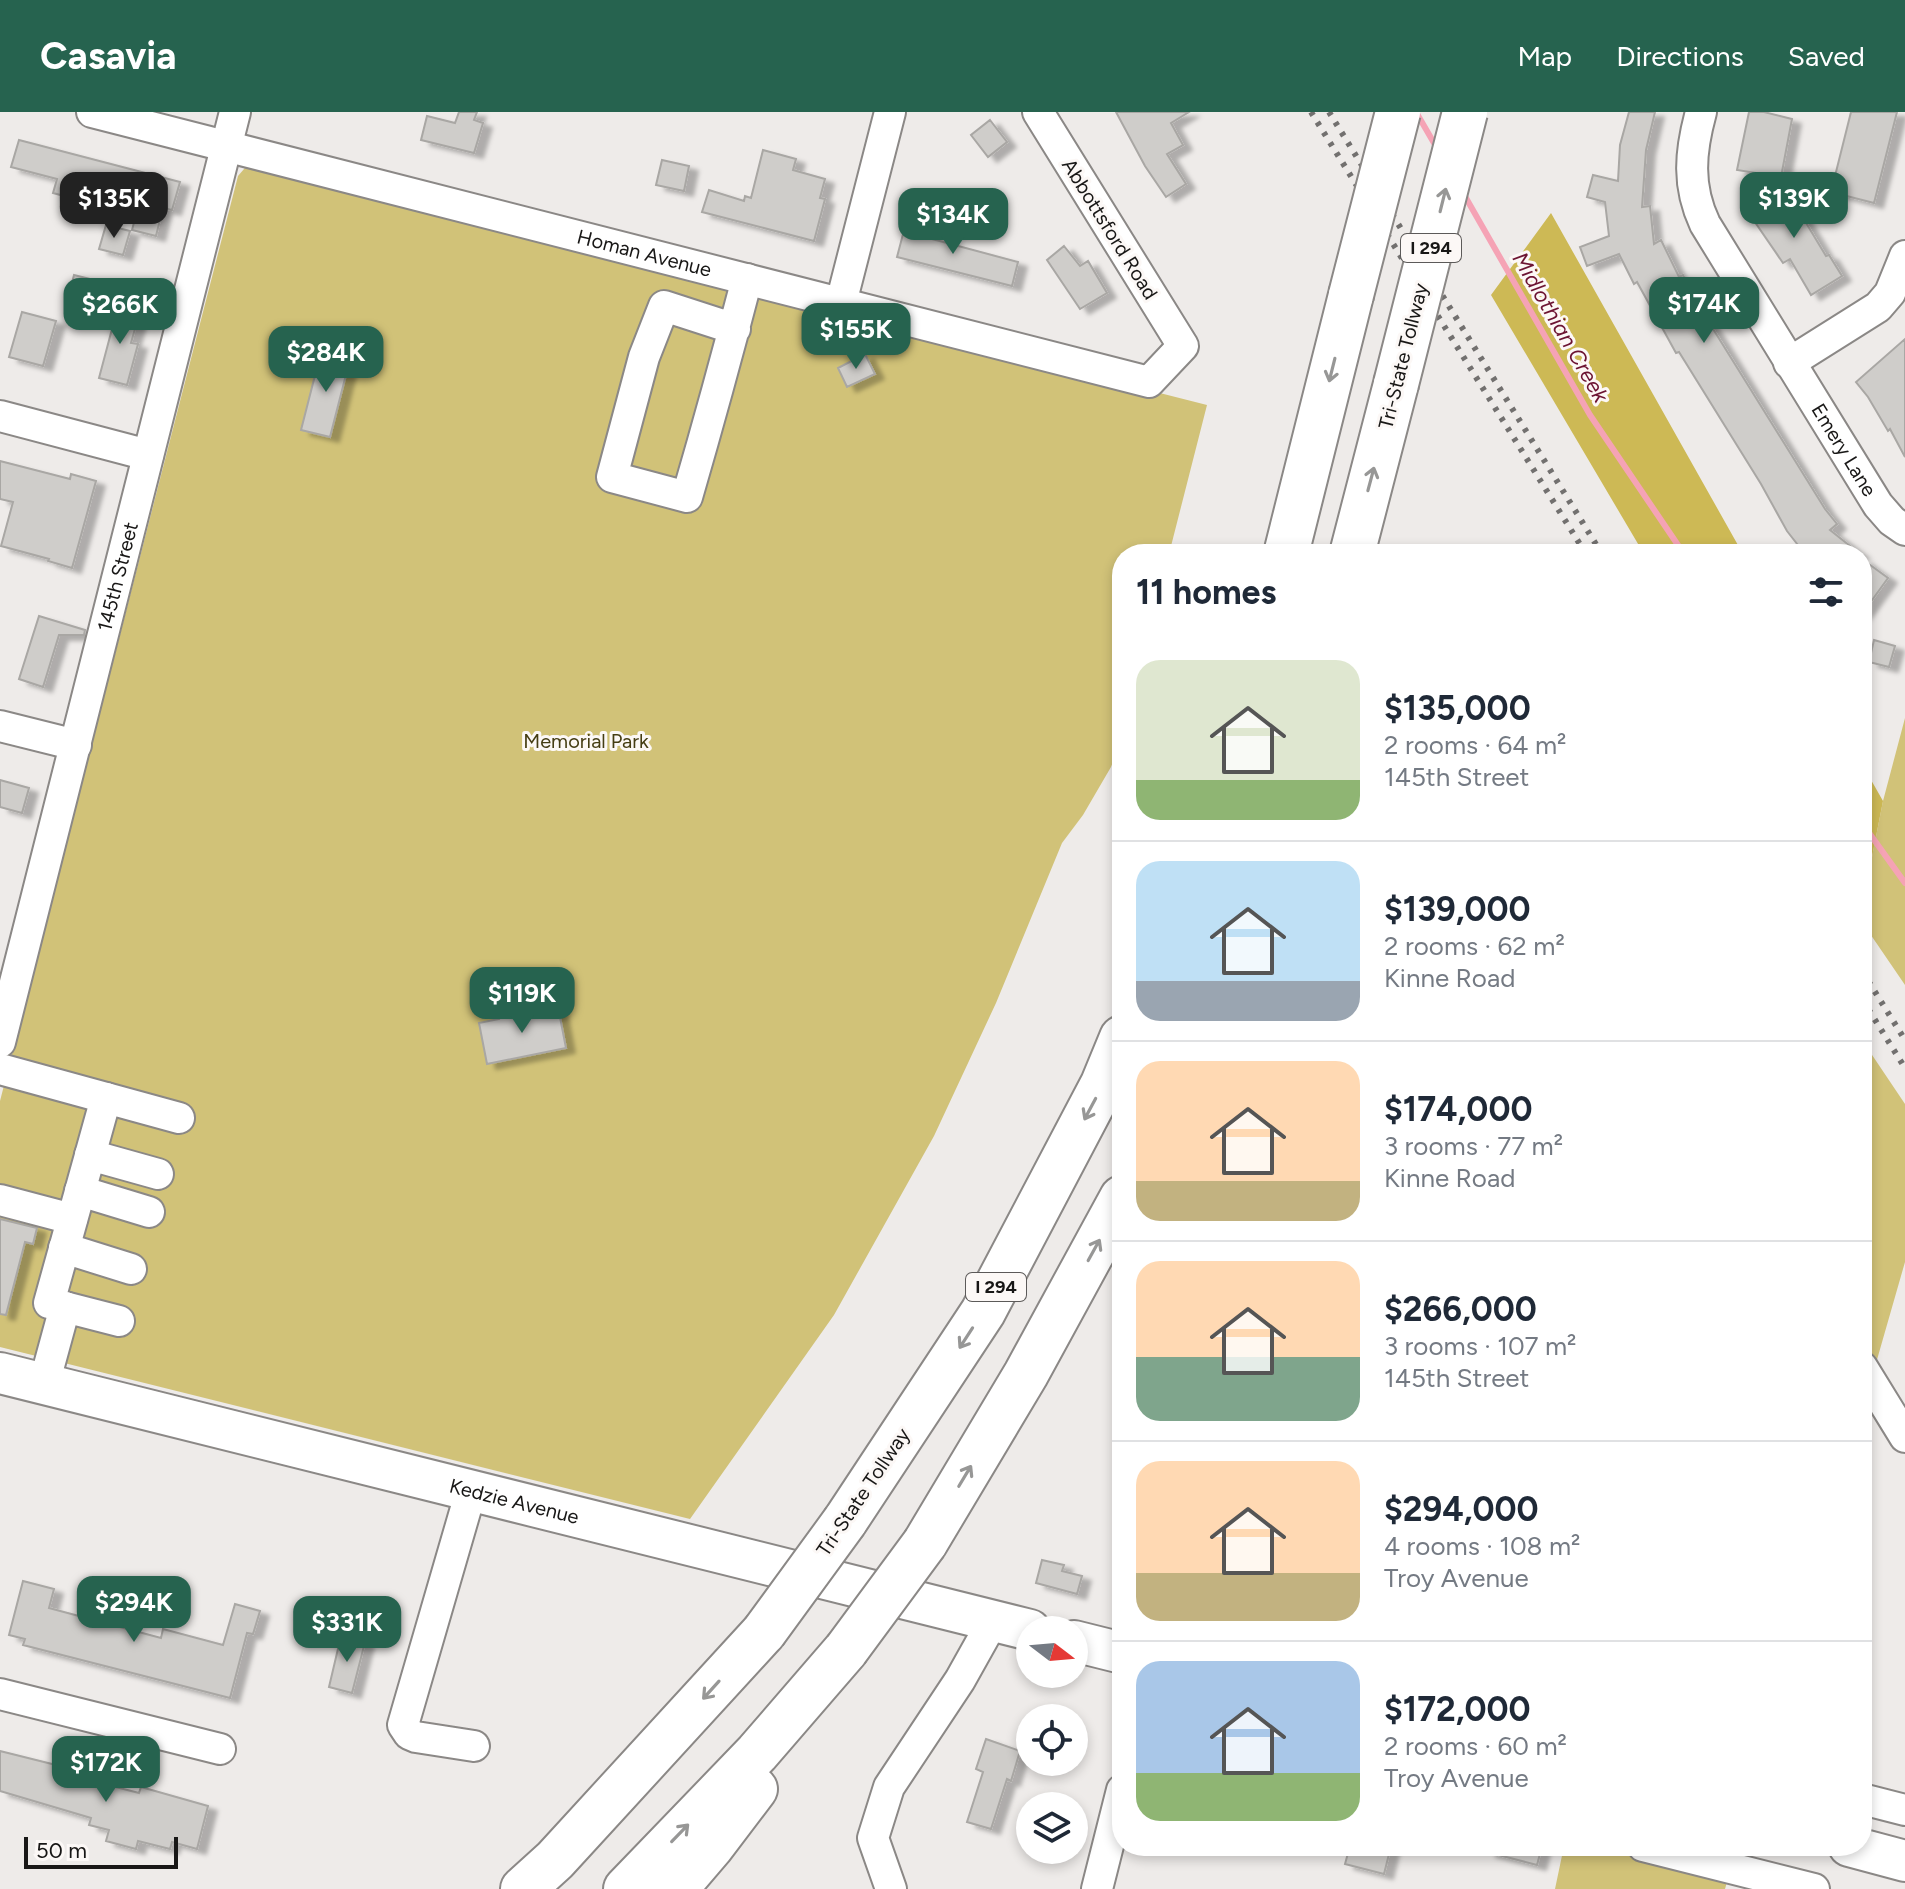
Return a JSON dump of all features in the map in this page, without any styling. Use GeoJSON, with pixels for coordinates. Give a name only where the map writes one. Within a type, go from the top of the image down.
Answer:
{"type":"FeatureCollection","features":[{"type":"Feature","properties":{"kind":"highway"},"geometry":{"type":"LineString","coordinates":[[1289,544],[1398,112]]}},
{"type":"Feature","properties":{"kind":"highway","name":"Tri-State Tollway"},"geometry":{"type":"LineString","coordinates":[[1355,544],[1465,112]]}},
{"type":"Feature","properties":{"kind":"highway","name":"Tri-State Tollway"},"geometry":{"type":"LineString","coordinates":[[523,1889],[555,1860],[764,1632],[845,1521],[983,1312],[1112,1062]]}},
{"type":"Feature","properties":{"kind":"highway"},"geometry":{"type":"LineString","coordinates":[[675,1889],[748,1800],[846,1650],[925,1543],[1026,1374],[1112,1216]]}},
{"type":"Feature","properties":{"kind":"highway"},"geometry":{"type":"LineString","coordinates":[[626,1889],[757,1753],[846,1650]]}},
{"type":"Feature","properties":{"kind":"highway"},"geometry":{"type":"LineString","coordinates":[[514,1889],[555,1860]]}},
{"type":"Feature","properties":{"kind":"main road","name":"Kedzie Avenue"},"geometry":{"type":"LineString","coordinates":[[0,1373],[1012,1626]]}},
{"type":"Feature","properties":{"kind":"main road"},"geometry":{"type":"LineString","coordinates":[[1088,1644],[1112,1650]]}},
{"type":"Feature","properties":{"kind":"main road"},"geometry":{"type":"LineString","coordinates":[[1872,1852],[1905,1861]]}},
{"type":"Feature","properties":{"kind":"street","name":"Homan Avenue"},"geometry":{"type":"LineString","coordinates":[[92,112],[1149,382],[1183,346]]}},
{"type":"Feature","properties":{"kind":"street","name":"145th Street"},"geometry":{"type":"LineString","coordinates":[[0,1042],[235,112]]}},
{"type":"Feature","properties":{"kind":"street"},"geometry":{"type":"LineString","coordinates":[[841,303],[890,112]]}},
{"type":"Feature","properties":{"kind":"street","name":"Abbottsford Road"},"geometry":{"type":"LineString","coordinates":[[1038,112],[1183,346]]}},
{"type":"Feature","properties":{"kind":"street","name":"Emery Lane"},"geometry":{"type":"LineString","coordinates":[[1701,112],[1691,163],[1697,208],[1878,505],[1905,530]]}},
{"type":"Feature","properties":{"kind":"street"},"geometry":{"type":"LineString","coordinates":[[1789,363],[1878,307],[1890,293],[1905,256]]}},
{"type":"Feature","properties":{"kind":"street"},"geometry":{"type":"LineString","coordinates":[[735,329],[664,306],[644,357],[612,477],[687,497],[735,329],[747,279]]}},
{"type":"Feature","properties":{"kind":"street"},"geometry":{"type":"LineString","coordinates":[[0,416],[148,455]]}},
{"type":"Feature","properties":{"kind":"street"},"geometry":{"type":"LineString","coordinates":[[0,726],[76,745]]}},
{"type":"Feature","properties":{"kind":"street"},"geometry":{"type":"LineString","coordinates":[[0,1069],[179,1118]]}},
{"type":"Feature","properties":{"kind":"street"},"geometry":{"type":"LineString","coordinates":[[106,1098],[49,1303],[119,1321]]}},
{"type":"Feature","properties":{"kind":"street"},"geometry":{"type":"LineString","coordinates":[[90,1155],[158,1174]]}},
{"type":"Feature","properties":{"kind":"street"},"geometry":{"type":"LineString","coordinates":[[0,1200],[149,1212]]}},
{"type":"Feature","properties":{"kind":"street"},"geometry":{"type":"LineString","coordinates":[[64,1248],[131,1269]]}},
{"type":"Feature","properties":{"kind":"street"},"geometry":{"type":"LineString","coordinates":[[44,1384],[65,1307]]}},
{"type":"Feature","properties":{"kind":"street"},"geometry":{"type":"LineString","coordinates":[[1872,1383],[1905,1437]]}},
{"type":"Feature","properties":{"kind":"street"},"geometry":{"type":"LineString","coordinates":[[471,1491],[403,1725],[409,1734],[416,1737],[474,1746]]}},
{"type":"Feature","properties":{"kind":"street"},"geometry":{"type":"LineString","coordinates":[[891,1889],[873,1838],[889,1787],[960,1680],[1012,1626]]}},
{"type":"Feature","properties":{"kind":"street"},"geometry":{"type":"LineString","coordinates":[[0,1694],[220,1749]]}},
{"type":"Feature","properties":{"kind":"street"},"geometry":{"type":"LineString","coordinates":[[1872,1802],[1905,1810]]}},
{"type":"Feature","properties":{"kind":"street"},"geometry":{"type":"LineString","coordinates":[[1097,1889],[1112,1830]]}},
{"type":"Feature","properties":{"kind":"street"},"geometry":{"type":"LineString","coordinates":[[1683,1856],[1814,1889]]}},
{"type":"Feature","properties":{"kind":"green space","name":"Memorial Park"},"geometry":{"type":"Polygon","coordinates":[[[250,162],[1207,405],[1172,544],[1112,544],[1111,767],[1083,815],[1062,843],[996,1003],[934,1136],[834,1315],[690,1519],[0,1347],[0,1101],[238,176],[250,162]]]}},
{"type":"Feature","properties":{"kind":"green space"},"geometry":{"type":"Polygon","coordinates":[[[1905,718],[1905,985],[1872,937],[1872,857],[1905,718]]]}},
{"type":"Feature","properties":{"kind":"green space"},"geometry":{"type":"Polygon","coordinates":[[[1872,1055],[1905,1104],[1905,1262],[1872,1377],[1872,1055]]]}},
{"type":"Feature","properties":{"kind":"green space"},"geometry":{"type":"Polygon","coordinates":[[[1562,1856],[1734,1856],[1725,1889],[1555,1889],[1562,1856]]]}},
{"type":"Feature","properties":{"kind":"shaded area"},"geometry":{"type":"Polygon","coordinates":[[[1551,213],[1737,544],[1638,544],[1491,295],[1551,213]]]}},
{"type":"Feature","properties":{"kind":"shaded area"},"geometry":{"type":"Polygon","coordinates":[[[1872,782],[1883,801],[1872,857],[1872,782]]]}},
{"type":"Feature","properties":{"kind":"building"},"geometry":{"type":"Polygon","coordinates":[[[459,112],[477,112],[474,120],[483,123],[474,153],[421,140],[427,116],[455,123],[459,112]]]}},
{"type":"Feature","properties":{"kind":"building"},"geometry":{"type":"Polygon","coordinates":[[[1116,112],[1189,112],[1171,123],[1183,145],[1167,154],[1186,184],[1166,197],[1116,112]]]}},
{"type":"Feature","properties":{"kind":"building"},"geometry":{"type":"Polygon","coordinates":[[[1629,112],[1655,112],[1646,150],[1642,207],[1650,206],[1654,244],[1661,240],[1679,277],[1683,275],[1700,308],[1837,524],[1830,530],[1848,544],[1797,544],[1679,352],[1676,353],[1619,254],[1587,266],[1580,247],[1609,236],[1605,202],[1587,197],[1593,175],[1618,181],[1620,145],[1629,112]]]}},
{"type":"Feature","properties":{"kind":"building"},"geometry":{"type":"Polygon","coordinates":[[[1749,112],[1764,112],[1792,119],[1781,177],[1737,170],[1749,112]]]}},
{"type":"Feature","properties":{"kind":"building"},"geometry":{"type":"Polygon","coordinates":[[[1851,112],[1897,112],[1874,203],[1831,192],[1851,112]]]}},
{"type":"Feature","properties":{"kind":"building"},"geometry":{"type":"Polygon","coordinates":[[[990,120],[1007,142],[988,157],[971,135],[990,120]]]}},
{"type":"Feature","properties":{"kind":"building"},"geometry":{"type":"Polygon","coordinates":[[[19,140],[180,182],[172,210],[163,208],[156,236],[132,230],[140,200],[93,188],[87,213],[61,206],[64,196],[53,193],[57,179],[11,167],[19,140]]]}},
{"type":"Feature","properties":{"kind":"building"},"geometry":{"type":"Polygon","coordinates":[[[763,150],[796,159],[793,170],[825,179],[820,198],[825,199],[814,241],[702,212],[709,190],[744,201],[745,196],[751,198],[763,150]]]}},
{"type":"Feature","properties":{"kind":"building"},"geometry":{"type":"Polygon","coordinates":[[[662,160],[689,166],[684,191],[656,185],[662,160]]]}},
{"type":"Feature","properties":{"kind":"building"},"geometry":{"type":"Polygon","coordinates":[[[1785,185],[1800,205],[1797,208],[1826,256],[1829,255],[1842,276],[1811,295],[1790,259],[1783,263],[1748,212],[1785,185]]]}},
{"type":"Feature","properties":{"kind":"building"},"geometry":{"type":"Polygon","coordinates":[[[907,219],[935,226],[932,239],[1018,262],[1012,286],[897,257],[907,219]]]}},
{"type":"Feature","properties":{"kind":"building"},"geometry":{"type":"Polygon","coordinates":[[[106,225],[130,231],[123,255],[99,249],[106,225]]]}},
{"type":"Feature","properties":{"kind":"building"},"geometry":{"type":"Polygon","coordinates":[[[1064,246],[1080,266],[1088,261],[1107,293],[1080,309],[1047,260],[1064,246]]]}},
{"type":"Feature","properties":{"kind":"building"},"geometry":{"type":"Polygon","coordinates":[[[74,275],[98,281],[92,306],[68,299],[74,275]]]}},
{"type":"Feature","properties":{"kind":"building"},"geometry":{"type":"Polygon","coordinates":[[[115,304],[140,311],[131,343],[138,344],[127,385],[99,378],[115,304]]]}},
{"type":"Feature","properties":{"kind":"building"},"geometry":{"type":"Polygon","coordinates":[[[22,312],[56,321],[43,366],[9,357],[22,312]]]}},
{"type":"Feature","properties":{"kind":"building"},"geometry":{"type":"Polygon","coordinates":[[[1905,339],[1905,457],[1890,429],[1888,431],[1856,382],[1905,339]]]}},
{"type":"Feature","properties":{"kind":"building"},"geometry":{"type":"Polygon","coordinates":[[[321,352],[350,359],[330,437],[301,430],[321,352]]]}},
{"type":"Feature","properties":{"kind":"building"},"geometry":{"type":"Polygon","coordinates":[[[865,354],[875,374],[847,387],[838,368],[865,354]]]}},
{"type":"Feature","properties":{"kind":"building"},"geometry":{"type":"Polygon","coordinates":[[[0,461],[70,479],[71,474],[96,481],[72,568],[1,546],[13,502],[0,499],[0,461]]]}},
{"type":"Feature","properties":{"kind":"building"},"geometry":{"type":"Polygon","coordinates":[[[1872,566],[1888,578],[1872,600],[1872,566]]]}},
{"type":"Feature","properties":{"kind":"building"},"geometry":{"type":"Polygon","coordinates":[[[39,616],[85,630],[84,635],[59,635],[43,687],[19,679],[39,616]]]}},
{"type":"Feature","properties":{"kind":"building"},"geometry":{"type":"Polygon","coordinates":[[[1874,640],[1895,646],[1889,667],[1872,663],[1874,640]]]}},
{"type":"Feature","properties":{"kind":"building"},"geometry":{"type":"Polygon","coordinates":[[[0,780],[29,788],[22,813],[0,807],[0,780]]]}},
{"type":"Feature","properties":{"kind":"building"},"geometry":{"type":"Polygon","coordinates":[[[558,1007],[566,1048],[487,1064],[479,1023],[499,1019],[498,1014],[558,1007]]]}},
{"type":"Feature","properties":{"kind":"building"},"geometry":{"type":"Polygon","coordinates":[[[0,1219],[37,1228],[33,1244],[25,1242],[6,1315],[0,1314],[0,1219]]]}},
{"type":"Feature","properties":{"kind":"building"},"geometry":{"type":"Polygon","coordinates":[[[1042,1560],[1064,1565],[1062,1571],[1082,1576],[1077,1594],[1036,1583],[1042,1560]]]}},
{"type":"Feature","properties":{"kind":"building"},"geometry":{"type":"Polygon","coordinates":[[[23,1581],[54,1589],[49,1608],[161,1638],[163,1629],[223,1645],[235,1604],[260,1611],[253,1634],[247,1633],[230,1698],[23,1645],[25,1639],[9,1635],[23,1581]]]}},
{"type":"Feature","properties":{"kind":"building"},"geometry":{"type":"Polygon","coordinates":[[[341,1636],[365,1642],[352,1693],[329,1687],[341,1636]]]}},
{"type":"Feature","properties":{"kind":"building"},"geometry":{"type":"Polygon","coordinates":[[[986,1739],[1016,1750],[1011,1781],[1007,1779],[991,1829],[967,1822],[983,1772],[976,1769],[986,1739]]]}},
{"type":"Feature","properties":{"kind":"building"},"geometry":{"type":"Polygon","coordinates":[[[0,1751],[72,1769],[69,1777],[104,1787],[104,1784],[139,1793],[141,1787],[208,1806],[197,1849],[172,1842],[170,1849],[138,1841],[136,1849],[106,1841],[109,1830],[89,1825],[91,1818],[0,1791],[0,1751]]]}},
{"type":"Feature","properties":{"kind":"building"},"geometry":{"type":"Polygon","coordinates":[[[1347,1856],[1388,1856],[1384,1874],[1345,1864],[1347,1856]]]}},
{"type":"Feature","properties":{"kind":"building"},"geometry":{"type":"Polygon","coordinates":[[[1502,1856],[1539,1856],[1537,1865],[1502,1856]]]}},
{"type":"Feature","properties":{"kind":"waterway","name":"Midlothian Creek"},"geometry":{"type":"LineString","coordinates":[[1416,112],[1438,150]]}},
{"type":"Feature","properties":{"kind":"waterway","name":"Midlothian Creek"},"geometry":{"type":"LineString","coordinates":[[1462,191],[1590,415],[1677,544]]}},
{"type":"Feature","properties":{"kind":"waterway"},"geometry":{"type":"LineString","coordinates":[[1872,837],[1905,883]]}},
{"type":"Feature","properties":{"kind":"railway"},"geometry":{"type":"LineString","coordinates":[[1311,112],[1580,544]]}},
{"type":"Feature","properties":{"kind":"railway"},"geometry":{"type":"LineString","coordinates":[[1329,112],[1596,544]]}},
{"type":"Feature","properties":{"kind":"railway"},"geometry":{"type":"LineString","coordinates":[[1872,987],[1905,1040]]}},
{"type":"Feature","properties":{"kind":"railway"},"geometry":{"type":"LineString","coordinates":[[1872,1015],[1905,1068]]}}]}
